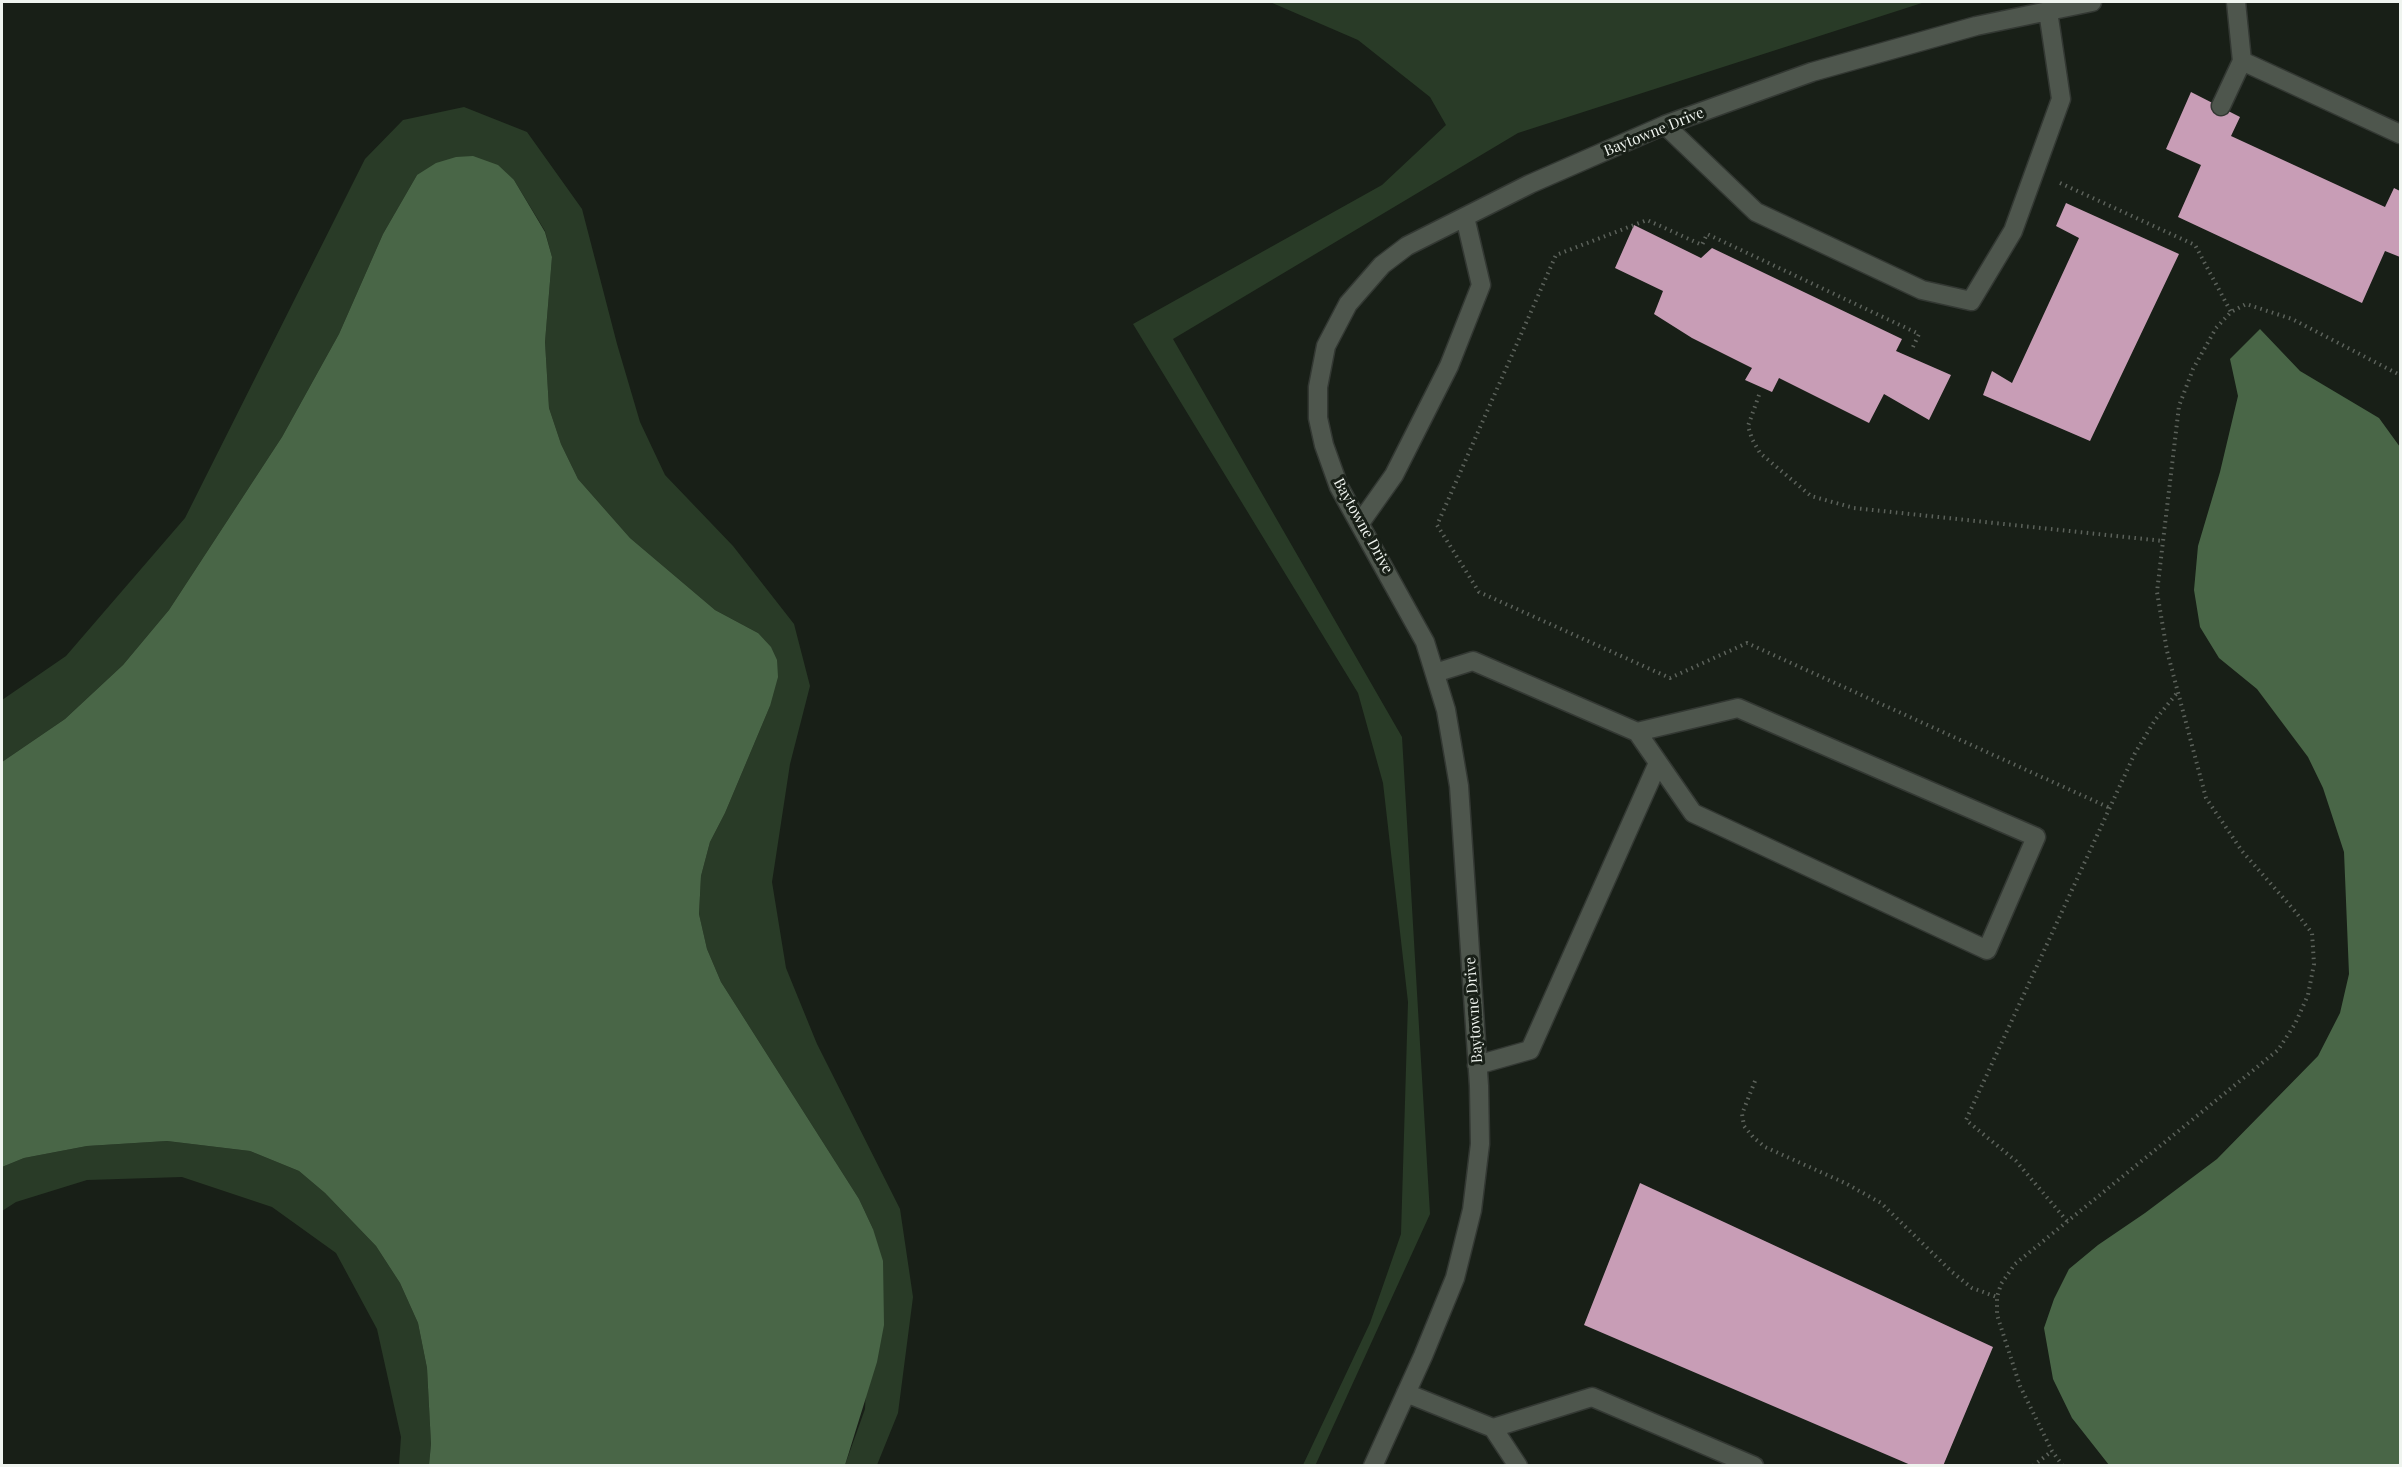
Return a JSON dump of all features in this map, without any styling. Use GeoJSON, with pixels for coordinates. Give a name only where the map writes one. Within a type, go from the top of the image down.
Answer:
{"type":"FeatureCollection","features":[{"type":"Feature","properties":{"kind":"lane","name":"Baytowne Drive"},"geometry":{"type":"LineString","coordinates":[[1372,1466],[1455,1278],[1472,1210],[1480,1144],[1477,1065],[1459,786],[1446,710],[1425,642],[1339,487],[1324,445],[1318,418],[1317,387],[1326,346],[1348,304],[1382,265],[1407,246],[1530,184],[1665,125],[1812,72],[1976,26],[2092,2]]}},
{"type":"Feature","properties":{"kind":"lane"},"geometry":{"type":"LineString","coordinates":[[2221,106],[2242,61],[2236,2]]}},
{"type":"Feature","properties":{"kind":"lane"},"geometry":{"type":"LineString","coordinates":[[1665,125],[1756,212],[1922,290],[1971,302],[2013,231],[2061,99],[2048,11]]}},
{"type":"Feature","properties":{"kind":"lane"},"geometry":{"type":"LineString","coordinates":[[2242,61],[2400,134]]}},
{"type":"Feature","properties":{"kind":"lane"},"geometry":{"type":"LineString","coordinates":[[1360,523],[1394,474],[1429,406],[1449,366],[1482,285],[1465,217]]}},
{"type":"Feature","properties":{"kind":"lane"},"geometry":{"type":"LineString","coordinates":[[1435,674],[1473,661],[1637,732],[1693,813],[1987,950],[2036,837],[1738,708],[1637,732]]}},
{"type":"Feature","properties":{"kind":"lane"},"geometry":{"type":"LineString","coordinates":[[1477,1065],[1530,1050],[1658,763]]}},
{"type":"Feature","properties":{"kind":"lane"},"geometry":{"type":"LineString","coordinates":[[1406,1393],[1493,1428],[1518,1466]]}},
{"type":"Feature","properties":{"kind":"lane"},"geometry":{"type":"LineString","coordinates":[[1493,1428],[1592,1397],[1755,1466]]}},
{"type":"Feature","properties":{"kind":"path"},"geometry":{"type":"LineString","coordinates":[[2035,171],[2195,245],[2231,312]]}},
{"type":"Feature","properties":{"kind":"path"},"geometry":{"type":"LineString","coordinates":[[1913,347],[1919,334],[1707,234],[1702,245],[1647,220],[1556,255],[1437,525],[1479,592],[1670,678],[1747,643],[2110,808]]}},
{"type":"Feature","properties":{"kind":"path"},"geometry":{"type":"LineString","coordinates":[[2063,1466],[2052,1451],[2020,1386],[1997,1315],[1997,1297],[2001,1284],[2015,1264],[2278,1050],[2295,1024],[2308,995],[2314,964],[2312,933],[2242,851],[2206,798],[2166,651],[2157,592],[2179,406],[2193,369],[2216,328],[2231,312],[2246,304],[2292,319],[2400,375]]}},
{"type":"Feature","properties":{"kind":"path"},"geometry":{"type":"LineString","coordinates":[[1759,395],[1748,426],[1752,439],[1760,453],[1811,496],[1854,508],[2163,541]]}},
{"type":"Feature","properties":{"kind":"path"},"geometry":{"type":"LineString","coordinates":[[2067,1221],[2016,1161],[1966,1120],[2140,745],[2155,720],[2177,693]]}},
{"type":"Feature","properties":{"kind":"path"},"geometry":{"type":"LineString","coordinates":[[1755,1081],[1742,1114],[1744,1126],[1753,1137],[1765,1147],[1845,1183],[1881,1203],[1952,1272],[1972,1288],[1997,1297]]}},
{"type":"Feature","properties":{"kind":"path"},"geometry":{"type":"LineString","coordinates":[[2033,1466],[2052,1451]]}},
{"type":"Feature","properties":{"kind":"shaded area"},"geometry":{"type":"Polygon","coordinates":[[[1270,2],[1925,2],[1518,133],[1173,339],[1402,737],[1430,1214],[1315,1466],[1303,1465],[1370,1323],[1401,1234],[1408,1002],[1383,783],[1358,693],[1133,324],[1382,185],[1446,125],[1430,97],[1358,40],[1270,2]]]}},
{"type":"Feature","properties":{"kind":"shaded area"},"geometry":{"type":"Polygon","coordinates":[[[464,107],[527,132],[582,209],[640,422],[665,475],[733,546],[794,624],[810,686],[790,764],[772,882],[786,968],[817,1044],[900,1209],[913,1297],[898,1413],[877,1465],[845,1465],[865,1409],[873,1229],[859,1199],[721,982],[707,949],[699,914],[701,876],[710,842],[725,813],[770,706],[758,633],[715,610],[630,538],[578,479],[561,444],[549,408],[545,342],[552,257],[545,231],[514,180],[417,175],[383,234],[339,334],[282,437],[169,610],[123,665],[65,719],[2,762],[2,700],[66,656],[185,518],[365,159],[403,120],[464,107]]]}},
{"type":"Feature","properties":{"kind":"shaded area"},"geometry":{"type":"Polygon","coordinates":[[[473,156],[498,165],[514,180],[545,232],[552,257],[545,342],[549,408],[561,444],[578,479],[630,538],[715,610],[758,633],[771,647],[777,660],[778,677],[770,706],[725,813],[710,842],[701,876],[699,914],[707,949],[721,982],[859,1199],[873,1229],[883,1261],[884,1325],[877,1362],[845,1465],[429,1465],[431,1444],[427,1368],[418,1323],[400,1283],[376,1246],[325,1193],[299,1171],[250,1151],[167,1141],[87,1146],[24,1158],[2,1167],[2,762],[65,719],[123,665],[169,610],[282,437],[339,334],[383,234],[417,175],[436,163],[456,157],[473,156]]]}},
{"type":"Feature","properties":{"kind":"shaded area"},"geometry":{"type":"Polygon","coordinates":[[[2260,329],[2300,371],[2379,418],[2400,447],[2400,1465],[2109,1465],[2072,1418],[2053,1379],[2044,1328],[2054,1299],[2069,1269],[2098,1245],[2217,1159],[2318,1056],[2340,1013],[2349,974],[2344,852],[2323,788],[2308,757],[2257,689],[2219,658],[2200,627],[2194,590],[2198,546],[2220,472],[2238,396],[2230,359],[2260,329]]]}},
{"type":"Feature","properties":{"kind":"shaded area"},"geometry":{"type":"Polygon","coordinates":[[[167,1141],[250,1151],[299,1171],[325,1193],[376,1246],[400,1283],[418,1323],[427,1368],[431,1444],[429,1465],[399,1465],[401,1437],[377,1329],[336,1253],[272,1207],[182,1177],[87,1180],[16,1202],[2,1211],[2,1167],[24,1158],[87,1146],[167,1141]]]}},
{"type":"Feature","properties":{"kind":"building"},"geometry":{"type":"Polygon","coordinates":[[[2191,92],[2240,117],[2231,136],[2385,207],[2394,188],[2400,191],[2400,257],[2385,251],[2362,303],[2178,217],[2201,165],[2166,149],[2191,92]]]}},
{"type":"Feature","properties":{"kind":"building"},"geometry":{"type":"Polygon","coordinates":[[[2066,203],[2179,254],[2090,441],[1983,395],[1992,371],[2012,383],[2079,238],[2056,226],[2066,203]]]}},
{"type":"Feature","properties":{"kind":"building"},"geometry":{"type":"Polygon","coordinates":[[[1634,225],[1701,258],[1712,248],[1902,339],[1896,351],[1951,375],[1929,420],[1884,394],[1869,423],[1779,378],[1772,392],[1745,380],[1752,368],[1692,338],[1654,314],[1663,291],[1615,268],[1634,225]]]}},
{"type":"Feature","properties":{"kind":"building"},"geometry":{"type":"Polygon","coordinates":[[[1640,1183],[1993,1347],[1943,1466],[1913,1466],[1584,1325],[1640,1183]]]}}]}
